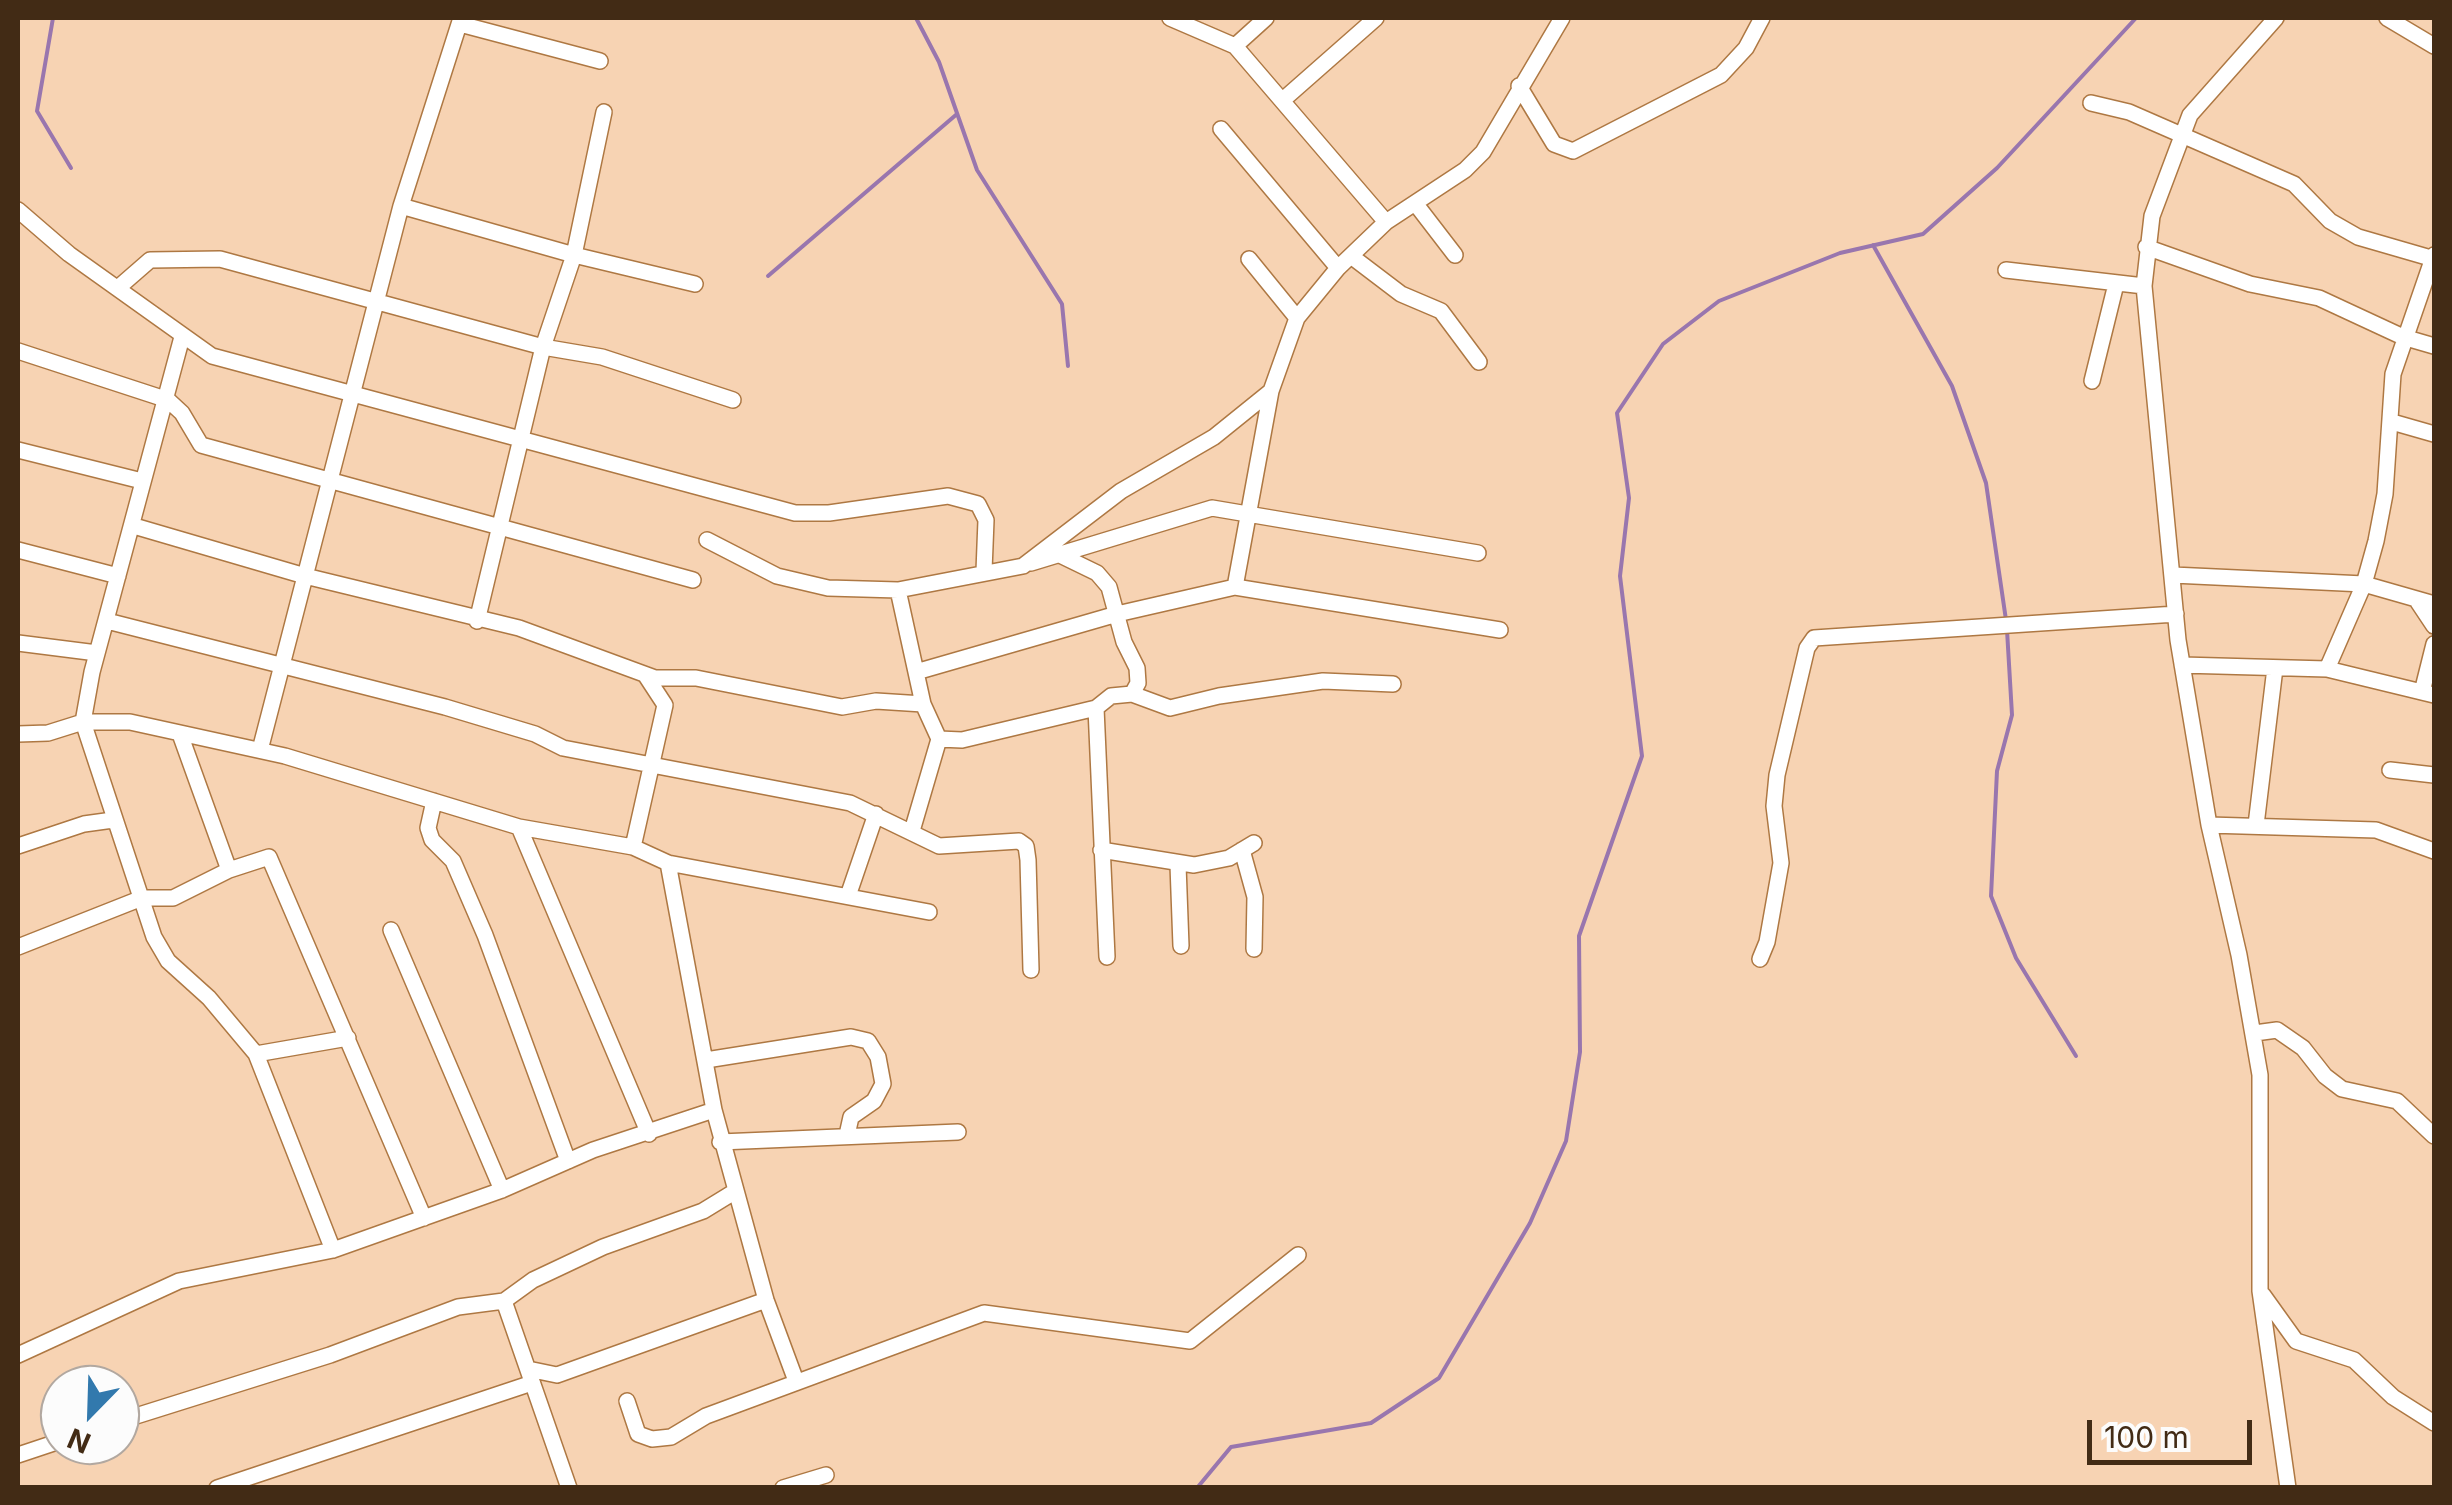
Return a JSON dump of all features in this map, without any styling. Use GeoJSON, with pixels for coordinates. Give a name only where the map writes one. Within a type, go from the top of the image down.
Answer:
{"type":"FeatureCollection","features":[{"type":"Feature","properties":{"kind":"street"},"geometry":{"type":"LineString","coordinates":[[1170,18],[1235,46],[1386,222]]}},
{"type":"Feature","properties":{"kind":"street"},"geometry":{"type":"LineString","coordinates":[[1235,46],[1266,18]]}},
{"type":"Feature","properties":{"kind":"street"},"geometry":{"type":"LineString","coordinates":[[1284,99],[1376,18]]}},
{"type":"Feature","properties":{"kind":"street"},"geometry":{"type":"LineString","coordinates":[[1235,588],[1271,391],[1296,318],[1338,268],[1386,222],[1465,170],[1483,152],[1562,18]]}},
{"type":"Feature","properties":{"kind":"street"},"geometry":{"type":"LineString","coordinates":[[1519,86],[1554,144],[1573,150],[1722,76],[1746,48],[1762,18]]}},
{"type":"Feature","properties":{"kind":"street"},"geometry":{"type":"LineString","coordinates":[[2276,18],[2190,115],[2162,184],[2146,247],[2144,286],[2182,665],[2209,825],[2254,1033],[2263,1112],[2260,1292],[2288,1488]]}},
{"type":"Feature","properties":{"kind":"street"},"geometry":{"type":"LineString","coordinates":[[2387,18],[2434,46]]}},
{"type":"Feature","properties":{"kind":"street"},"geometry":{"type":"LineString","coordinates":[[260,750],[401,206],[461,20],[600,61]]}},
{"type":"Feature","properties":{"kind":"street"},"geometry":{"type":"LineString","coordinates":[[2091,103],[2129,112],[2294,184],[2330,221],[2358,237],[2434,258],[2393,374],[2385,494],[2364,584],[2327,669]]}},
{"type":"Feature","properties":{"kind":"street"},"geometry":{"type":"LineString","coordinates":[[477,621],[543,346],[574,255],[588,171],[604,112]]}},
{"type":"Feature","properties":{"kind":"street"},"geometry":{"type":"LineString","coordinates":[[1222,129],[1338,268]]}},
{"type":"Feature","properties":{"kind":"street"},"geometry":{"type":"LineString","coordinates":[[1416,202],[1455,255]]}},
{"type":"Feature","properties":{"kind":"street"},"geometry":{"type":"LineString","coordinates":[[401,206],[574,255],[696,284]]}},
{"type":"Feature","properties":{"kind":"street"},"geometry":{"type":"LineString","coordinates":[[18,210],[69,254],[212,356],[796,513],[829,513],[948,496],[978,504],[986,520],[984,572]]}},
{"type":"Feature","properties":{"kind":"street"},"geometry":{"type":"LineString","coordinates":[[2146,247],[2250,284],[2320,298],[2403,337],[2434,346]]}},
{"type":"Feature","properties":{"kind":"street"},"geometry":{"type":"LineString","coordinates":[[119,287],[150,260],[184,256],[220,259],[543,346],[602,356],[733,400]]}},
{"type":"Feature","properties":{"kind":"street"},"geometry":{"type":"LineString","coordinates":[[1351,256],[1401,294],[1441,311],[1478,362]]}},
{"type":"Feature","properties":{"kind":"street"},"geometry":{"type":"LineString","coordinates":[[1249,259],[1296,318]]}},
{"type":"Feature","properties":{"kind":"street"},"geometry":{"type":"LineString","coordinates":[[2006,270],[2144,286]]}},
{"type":"Feature","properties":{"kind":"street"},"geometry":{"type":"LineString","coordinates":[[2092,381],[2116,284]]}},
{"type":"Feature","properties":{"kind":"street"},"geometry":{"type":"LineString","coordinates":[[182,337],[97,654],[83,722],[114,820],[168,961],[209,998],[256,1054],[332,1250]]}},
{"type":"Feature","properties":{"kind":"street"},"geometry":{"type":"LineString","coordinates":[[18,351],[168,400],[182,413],[201,444],[693,580]]}},
{"type":"Feature","properties":{"kind":"street"},"geometry":{"type":"LineString","coordinates":[[1023,566],[1121,491],[1214,438],[1271,391]]}},
{"type":"Feature","properties":{"kind":"street"},"geometry":{"type":"LineString","coordinates":[[2392,422],[2434,434]]}},
{"type":"Feature","properties":{"kind":"street"},"geometry":{"type":"LineString","coordinates":[[18,450],[142,481]]}},
{"type":"Feature","properties":{"kind":"street"},"geometry":{"type":"LineString","coordinates":[[706,540],[743,561],[804,585],[898,590],[1062,556],[1201,510],[1249,513],[1478,553]]}},
{"type":"Feature","properties":{"kind":"street"},"geometry":{"type":"LineString","coordinates":[[134,526],[306,576],[477,621],[519,628],[646,676],[696,678],[842,707],[876,701],[923,704]]}},
{"type":"Feature","properties":{"kind":"street"},"geometry":{"type":"LineString","coordinates":[[18,550],[118,576]]}},
{"type":"Feature","properties":{"kind":"street"},"geometry":{"type":"LineString","coordinates":[[1062,556],[1104,579],[1139,677],[1132,694]]}},
{"type":"Feature","properties":{"kind":"street"},"geometry":{"type":"LineString","coordinates":[[2173,575],[2364,584],[2426,603],[2434,626]]}},
{"type":"Feature","properties":{"kind":"street"},"geometry":{"type":"LineString","coordinates":[[916,672],[1117,614],[1235,588],[1500,630]]}},
{"type":"Feature","properties":{"kind":"street"},"geometry":{"type":"LineString","coordinates":[[898,590],[923,704],[940,739],[912,831]]}},
{"type":"Feature","properties":{"kind":"street"},"geometry":{"type":"LineString","coordinates":[[1760,959],[1767,942],[1782,863],[1774,806],[1778,776],[1807,648],[1814,638],[2176,614]]}},
{"type":"Feature","properties":{"kind":"street"},"geometry":{"type":"LineString","coordinates":[[107,621],[445,707],[536,734],[563,748],[850,803],[939,846],[1019,840],[1026,846],[1031,970]]}},
{"type":"Feature","properties":{"kind":"street"},"geometry":{"type":"LineString","coordinates":[[18,643],[97,654]]}},
{"type":"Feature","properties":{"kind":"street"},"geometry":{"type":"LineString","coordinates":[[2182,665],[2327,669],[2428,694],[2434,644]]}},
{"type":"Feature","properties":{"kind":"street"},"geometry":{"type":"LineString","coordinates":[[2256,825],[2275,668]]}},
{"type":"Feature","properties":{"kind":"street"},"geometry":{"type":"LineString","coordinates":[[633,846],[665,705],[646,676]]}},
{"type":"Feature","properties":{"kind":"street"},"geometry":{"type":"LineString","coordinates":[[940,739],[962,740],[1096,708],[1111,696],[1132,694],[1170,708],[1218,696],[1324,681],[1393,684]]}},
{"type":"Feature","properties":{"kind":"street"},"geometry":{"type":"LineString","coordinates":[[1096,708],[1106,956]]}},
{"type":"Feature","properties":{"kind":"street"},"geometry":{"type":"LineString","coordinates":[[22,737],[83,722],[130,722],[260,750],[519,827],[633,846],[668,863],[929,912]]}},
{"type":"Feature","properties":{"kind":"street"},"geometry":{"type":"LineString","coordinates":[[180,734],[229,870]]}},
{"type":"Feature","properties":{"kind":"street"},"geometry":{"type":"LineString","coordinates":[[2390,770],[2434,775]]}},
{"type":"Feature","properties":{"kind":"street"},"geometry":{"type":"LineString","coordinates":[[434,801],[428,828],[432,840],[453,861],[485,934],[568,1162]]}},
{"type":"Feature","properties":{"kind":"street"},"geometry":{"type":"LineString","coordinates":[[848,896],[876,814]]}},
{"type":"Feature","properties":{"kind":"street"},"geometry":{"type":"LineString","coordinates":[[18,846],[84,824],[114,820]]}},
{"type":"Feature","properties":{"kind":"street"},"geometry":{"type":"LineString","coordinates":[[2209,825],[2376,830],[2434,851]]}},
{"type":"Feature","properties":{"kind":"street"},"geometry":{"type":"LineString","coordinates":[[519,827],[648,1134]]}},
{"type":"Feature","properties":{"kind":"street"},"geometry":{"type":"LineString","coordinates":[[1102,850],[1178,865],[1211,863],[1248,847],[1254,898],[1254,950]]}},
{"type":"Feature","properties":{"kind":"street"},"geometry":{"type":"LineString","coordinates":[[18,947],[142,898],[174,898],[229,870],[269,858],[424,1218]]}},
{"type":"Feature","properties":{"kind":"street"},"geometry":{"type":"LineString","coordinates":[[668,863],[717,1126],[766,1300],[796,1381]]}},
{"type":"Feature","properties":{"kind":"street"},"geometry":{"type":"LineString","coordinates":[[1178,865],[1181,946]]}},
{"type":"Feature","properties":{"kind":"street"},"geometry":{"type":"LineString","coordinates":[[391,930],[502,1190]]}},
{"type":"Feature","properties":{"kind":"street"},"geometry":{"type":"LineString","coordinates":[[2254,1033],[2276,1030],[2303,1048],[2324,1076],[2342,1088],[2397,1101],[2434,1136]]}},
{"type":"Feature","properties":{"kind":"street"},"geometry":{"type":"LineString","coordinates":[[706,1060],[851,1037],[868,1042],[878,1056],[883,1084],[874,1101],[850,1117],[847,1135]]}},
{"type":"Feature","properties":{"kind":"street"},"geometry":{"type":"LineString","coordinates":[[256,1054],[348,1038]]}},
{"type":"Feature","properties":{"kind":"street"},"geometry":{"type":"LineString","coordinates":[[18,1355],[179,1281],[332,1250],[693,1118],[717,1126],[847,1135],[958,1132]]}},
{"type":"Feature","properties":{"kind":"street"},"geometry":{"type":"LineString","coordinates":[[140,1414],[330,1355],[458,1307],[504,1301],[533,1280],[603,1246],[702,1210],[734,1192]]}},
{"type":"Feature","properties":{"kind":"street"},"geometry":{"type":"LineString","coordinates":[[627,1401],[638,1434],[652,1439],[671,1437],[706,1416],[984,1312],[1190,1341],[1298,1254]]}},
{"type":"Feature","properties":{"kind":"street"},"geometry":{"type":"LineString","coordinates":[[2260,1292],[2296,1341],[2354,1360],[2389,1393],[2434,1423]]}},
{"type":"Feature","properties":{"kind":"street"},"geometry":{"type":"LineString","coordinates":[[217,1488],[530,1376],[557,1375],[766,1300]]}},
{"type":"Feature","properties":{"kind":"street"},"geometry":{"type":"LineString","coordinates":[[504,1301],[569,1488]]}},
{"type":"Feature","properties":{"kind":"street"},"geometry":{"type":"LineString","coordinates":[[784,1488],[826,1475]]}},
{"type":"Feature","properties":{"kind":"waterway"},"geometry":{"type":"LineString","coordinates":[[53,18],[37,111],[71,168]]}},
{"type":"Feature","properties":{"kind":"waterway"},"geometry":{"type":"LineString","coordinates":[[916,18],[939,62],[977,170],[1062,304],[1068,366]]}},
{"type":"Feature","properties":{"kind":"waterway"},"geometry":{"type":"LineString","coordinates":[[1197,1488],[1231,1447],[1371,1423],[1439,1378],[1530,1223],[1566,1141],[1580,1052],[1579,936],[1642,756],[1620,576],[1629,498],[1617,413],[1663,344],[1719,301],[1840,253],[1923,234],[1997,168],[2136,18]]}},
{"type":"Feature","properties":{"kind":"waterway"},"geometry":{"type":"LineString","coordinates":[[768,276],[957,114]]}},
{"type":"Feature","properties":{"kind":"waterway"},"geometry":{"type":"LineString","coordinates":[[1873,245],[1952,386],[1986,483],[2006,620]]}},
{"type":"Feature","properties":{"kind":"waterway"},"geometry":{"type":"LineString","coordinates":[[2007,630],[2012,715],[1997,771],[1991,896],[2016,958],[2076,1056]]}}]}
